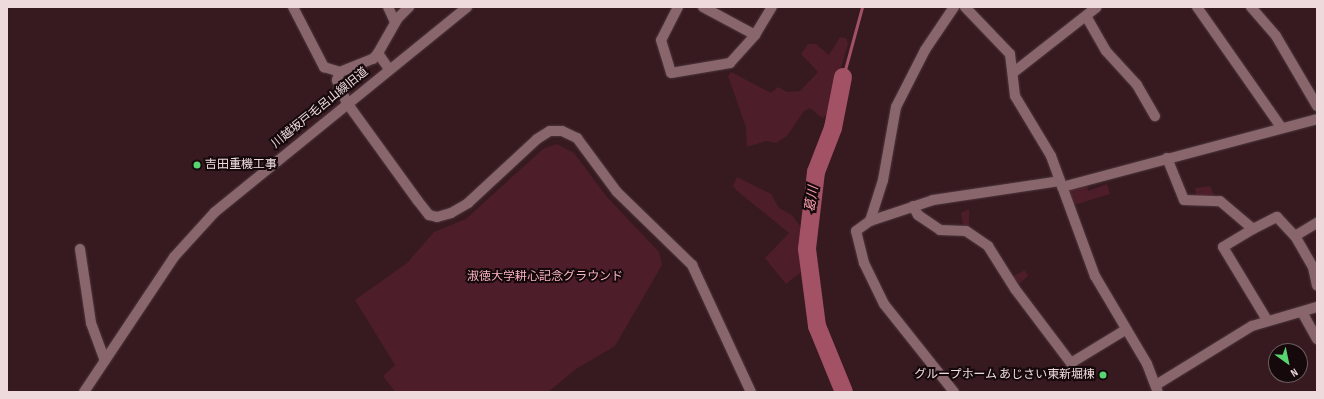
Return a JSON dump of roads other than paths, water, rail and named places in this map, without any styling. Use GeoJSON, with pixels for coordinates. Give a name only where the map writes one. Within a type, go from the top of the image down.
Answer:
{"type":"FeatureCollection","features":[{"type":"Feature","properties":{"kind":"street"},"geometry":{"type":"LineString","coordinates":[[293,7],[324,67],[340,72],[373,59],[378,53],[395,22],[409,7]]}},
{"type":"Feature","properties":{"kind":"street"},"geometry":{"type":"LineString","coordinates":[[388,7],[395,22]]}},
{"type":"Feature","properties":{"kind":"street","name":"川越坂戸毛呂山線旧道"},"geometry":{"type":"LineString","coordinates":[[84,392],[194,234],[234,194],[467,7]]}},
{"type":"Feature","properties":{"kind":"street"},"geometry":{"type":"LineString","coordinates":[[678,7],[661,40],[672,73],[730,63],[754,35],[772,7]]}},
{"type":"Feature","properties":{"kind":"street"},"geometry":{"type":"LineString","coordinates":[[703,7],[754,35]]}},
{"type":"Feature","properties":{"kind":"street"},"geometry":{"type":"LineString","coordinates":[[870,221],[883,180],[896,107],[925,50],[954,7]]}},
{"type":"Feature","properties":{"kind":"street"},"geometry":{"type":"LineString","coordinates":[[965,7],[1004,46],[1014,72],[1015,96],[1051,156],[1087,258],[1125,330],[1147,364],[1157,388],[1267,320],[1317,307]]}},
{"type":"Feature","properties":{"kind":"street"},"geometry":{"type":"LineString","coordinates":[[1014,72],[1097,7]]}},
{"type":"Feature","properties":{"kind":"street"},"geometry":{"type":"LineString","coordinates":[[1198,7],[1281,127]]}},
{"type":"Feature","properties":{"kind":"street"},"geometry":{"type":"LineString","coordinates":[[1251,7],[1276,36],[1317,106]]}},
{"type":"Feature","properties":{"kind":"street"},"geometry":{"type":"LineString","coordinates":[[1086,16],[1106,51],[1137,85],[1155,116]]}},
{"type":"Feature","properties":{"kind":"street"},"geometry":{"type":"LineString","coordinates":[[378,53],[388,69]]}},
{"type":"Feature","properties":{"kind":"street"},"geometry":{"type":"LineString","coordinates":[[340,72],[338,80],[347,104],[429,215],[437,217],[451,214],[468,203],[537,139],[550,131],[562,131],[577,138],[617,192],[692,265],[751,392]]}},
{"type":"Feature","properties":{"kind":"street"},"geometry":{"type":"LineString","coordinates":[[954,392],[876,291],[857,246],[856,231],[870,221],[913,206],[968,192],[1061,184],[1317,119]]}},
{"type":"Feature","properties":{"kind":"street"},"geometry":{"type":"LineString","coordinates":[[1167,158],[1184,200],[1220,201],[1253,229]]}},
{"type":"Feature","properties":{"kind":"street"},"geometry":{"type":"LineString","coordinates":[[913,206],[918,215],[940,230],[966,231],[988,246],[1015,289],[1071,363],[1125,330]]}},
{"type":"Feature","properties":{"kind":"street"},"geometry":{"type":"LineString","coordinates":[[1267,320],[1223,247],[1277,217],[1295,236],[1313,267],[1317,286]]}},
{"type":"Feature","properties":{"kind":"street"},"geometry":{"type":"LineString","coordinates":[[1295,236],[1317,223]]}},
{"type":"Feature","properties":{"kind":"street"},"geometry":{"type":"LineString","coordinates":[[80,249],[91,323],[105,361]]}},
{"type":"Feature","properties":{"kind":"street"},"geometry":{"type":"LineString","coordinates":[[1302,312],[1317,339]]}},
{"type":"Feature","properties":{"kind":"waterway","name":"葛川"},"geometry":{"type":"LineString","coordinates":[[843,77],[862,7]]}},
{"type":"Feature","properties":{"kind":"waterway","name":"葛川"},"geometry":{"type":"LineString","coordinates":[[843,77],[833,128],[816,172],[807,249],[817,326],[844,392]]}},
{"type":"Feature","properties":{"kind":"place","name":"吉田重機工事"},"geometry":{"type":"Point","coordinates":[197,165]}},
{"type":"Feature","properties":{"kind":"place","name":"グループホーム あじさい東新堀棟"},"geometry":{"type":"Point","coordinates":[1103,375]}},
{"type":"Feature","properties":{"kind":"park label","name":"淑徳大学耕心記念グラウンド"},"geometry":{"type":"Point","coordinates":[545,277]}}]}
